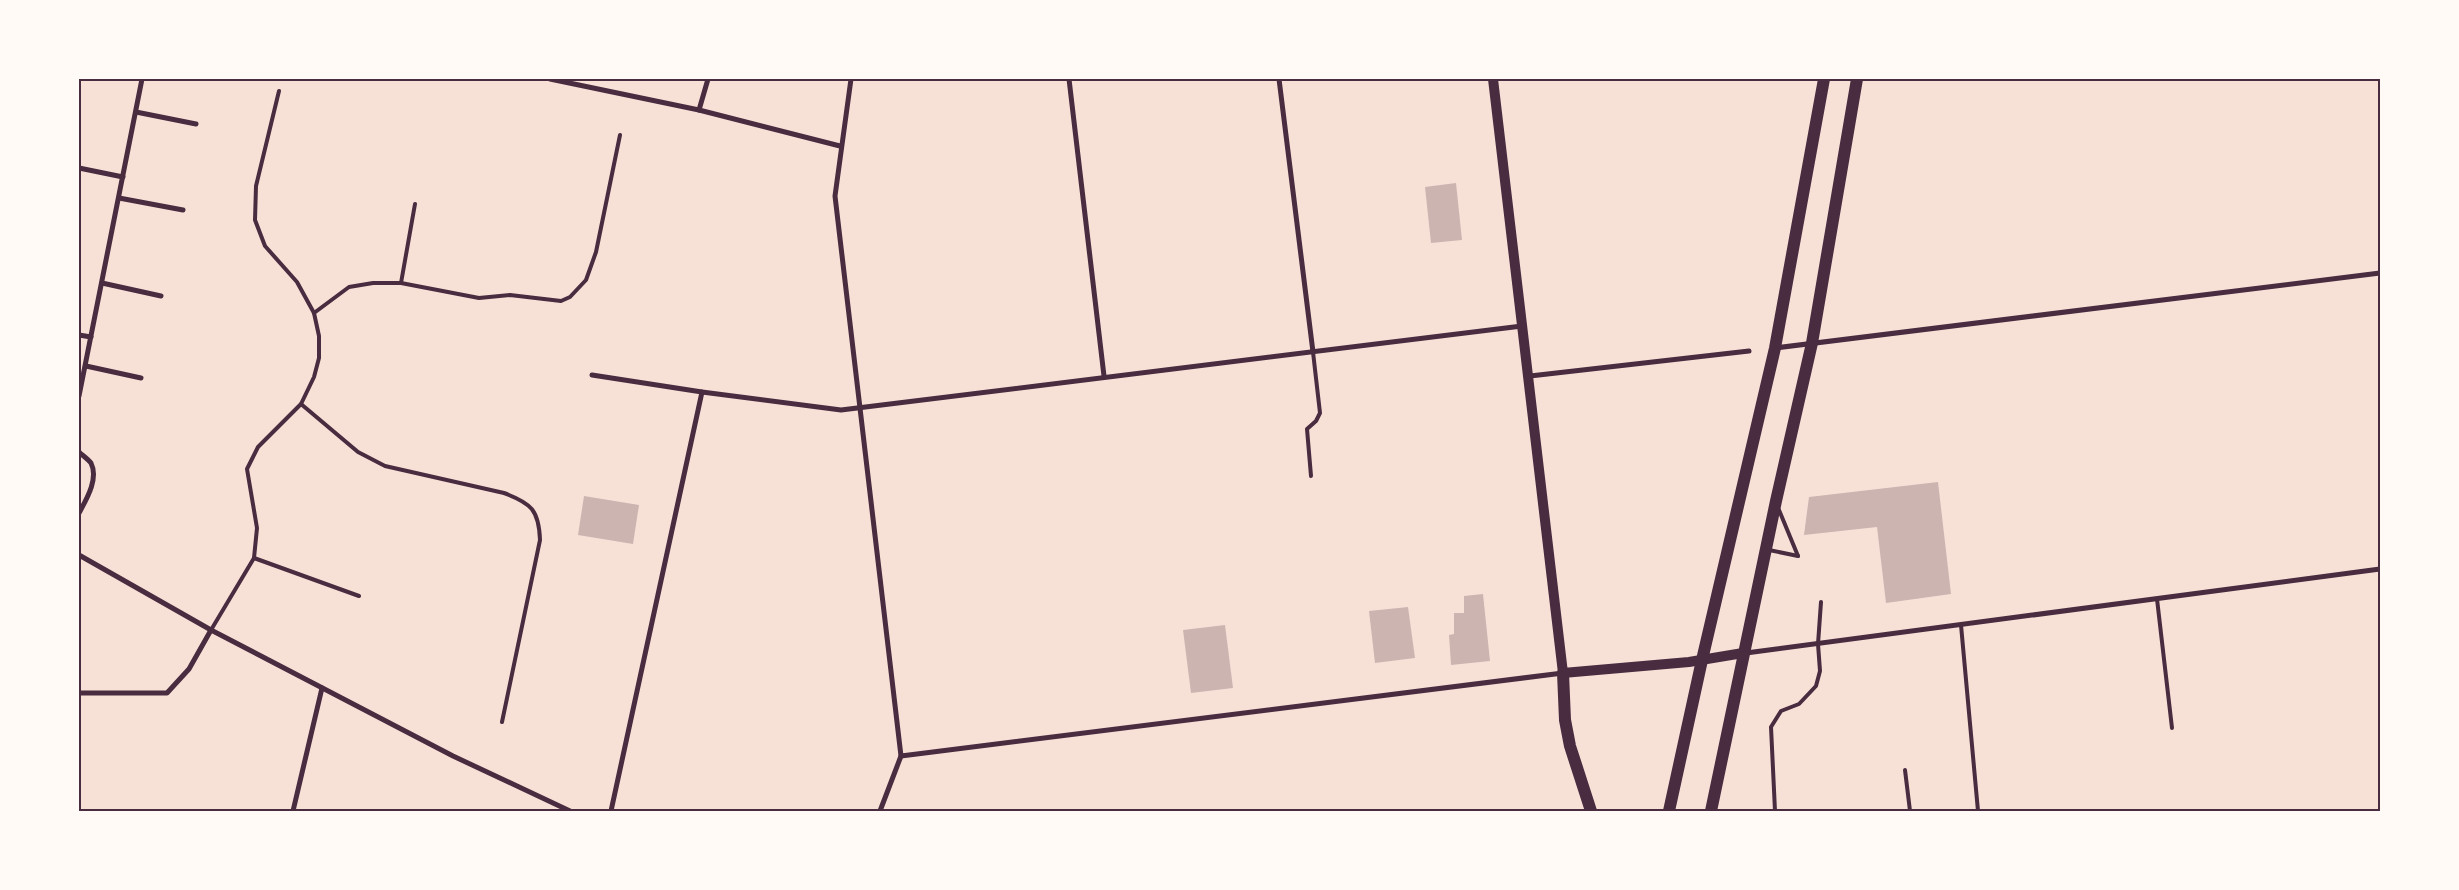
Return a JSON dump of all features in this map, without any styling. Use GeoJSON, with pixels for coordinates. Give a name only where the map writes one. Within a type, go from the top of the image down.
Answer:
{"type":"FeatureCollection","features":[{"type":"Feature","properties":{"kind":"main road"},"geometry":{"type":"LineString","coordinates":[[1493,79],[1530,376],[1563,673],[1565,720],[1570,746],[1590,811]]}},
{"type":"Feature","properties":{"kind":"main road"},"geometry":{"type":"LineString","coordinates":[[1669,811],[1702,660],[1775,348],[1824,79]]}},
{"type":"Feature","properties":{"kind":"main road"},"geometry":{"type":"LineString","coordinates":[[1711,811],[1743,653],[1812,343],[1857,79]]}},
{"type":"Feature","properties":{"kind":"main road"},"geometry":{"type":"LineString","coordinates":[[1563,673],[1702,660],[1743,653]]}},
{"type":"Feature","properties":{"kind":"street"},"geometry":{"type":"LineString","coordinates":[[79,396],[142,79]]}},
{"type":"Feature","properties":{"kind":"street"},"geometry":{"type":"LineString","coordinates":[[550,79],[699,110],[840,146]]}},
{"type":"Feature","properties":{"kind":"street"},"geometry":{"type":"LineString","coordinates":[[699,110],[708,79]]}},
{"type":"Feature","properties":{"kind":"street"},"geometry":{"type":"LineString","coordinates":[[851,79],[840,146],[835,196],[901,756],[880,811]]}},
{"type":"Feature","properties":{"kind":"street"},"geometry":{"type":"LineString","coordinates":[[1069,79],[1104,376]]}},
{"type":"Feature","properties":{"kind":"street"},"geometry":{"type":"LineString","coordinates":[[1279,79],[1313,352]]}},
{"type":"Feature","properties":{"kind":"street"},"geometry":{"type":"LineString","coordinates":[[136,112],[196,124]]}},
{"type":"Feature","properties":{"kind":"street"},"geometry":{"type":"LineString","coordinates":[[79,168],[123,177]]}},
{"type":"Feature","properties":{"kind":"street"},"geometry":{"type":"LineString","coordinates":[[119,198],[183,210]]}},
{"type":"Feature","properties":{"kind":"street"},"geometry":{"type":"LineString","coordinates":[[1775,348],[2380,273]]}},
{"type":"Feature","properties":{"kind":"street"},"geometry":{"type":"LineString","coordinates":[[102,283],[161,296]]}},
{"type":"Feature","properties":{"kind":"street"},"geometry":{"type":"LineString","coordinates":[[592,375],[702,392],[841,410],[1104,376],[1523,326]]}},
{"type":"Feature","properties":{"kind":"street"},"geometry":{"type":"LineString","coordinates":[[79,335],[91,337]]}},
{"type":"Feature","properties":{"kind":"street"},"geometry":{"type":"LineString","coordinates":[[1530,376],[1749,350]]}},
{"type":"Feature","properties":{"kind":"street"},"geometry":{"type":"LineString","coordinates":[[86,366],[141,378]]}},
{"type":"Feature","properties":{"kind":"street"},"geometry":{"type":"LineString","coordinates":[[611,811],[702,392]]}},
{"type":"Feature","properties":{"kind":"street"},"geometry":{"type":"LineString","coordinates":[[79,452],[90,463],[92,477],[90,493],[79,513]]}},
{"type":"Feature","properties":{"kind":"street"},"geometry":{"type":"LineString","coordinates":[[79,554],[211,630],[453,756],[570,811]]}},
{"type":"Feature","properties":{"kind":"street"},"geometry":{"type":"LineString","coordinates":[[1743,653],[2380,569]]}},
{"type":"Feature","properties":{"kind":"street"},"geometry":{"type":"LineString","coordinates":[[79,693],[167,693],[189,669],[211,630]]}},
{"type":"Feature","properties":{"kind":"street"},"geometry":{"type":"LineString","coordinates":[[901,756],[1563,673]]}},
{"type":"Feature","properties":{"kind":"street"},"geometry":{"type":"LineString","coordinates":[[293,811],[322,688]]}},
{"type":"Feature","properties":{"kind":"lane"},"geometry":{"type":"LineString","coordinates":[[211,630],[254,558],[257,528],[248,469],[258,447],[301,404],[314,377],[320,358],[319,336],[314,313],[297,282],[265,246],[259,234],[256,220],[256,186],[279,90]]}},
{"type":"Feature","properties":{"kind":"lane"},"geometry":{"type":"LineString","coordinates":[[314,313],[349,288],[372,283],[401,282],[479,298],[510,295],[561,301],[570,297],[586,280],[596,252],[620,136]]}},
{"type":"Feature","properties":{"kind":"lane"},"geometry":{"type":"LineString","coordinates":[[401,282],[415,204]]}},
{"type":"Feature","properties":{"kind":"lane"},"geometry":{"type":"LineString","coordinates":[[1311,476],[1308,429],[1318,418],[1320,408],[1313,352]]}},
{"type":"Feature","properties":{"kind":"lane"},"geometry":{"type":"LineString","coordinates":[[301,404],[358,452],[385,466],[504,493],[531,507],[536,514],[540,524],[540,540],[502,722]]}},
{"type":"Feature","properties":{"kind":"lane"},"geometry":{"type":"LineString","coordinates":[[1766,549],[1798,556],[1776,501]]}},
{"type":"Feature","properties":{"kind":"lane"},"geometry":{"type":"LineString","coordinates":[[254,558],[359,596]]}},
{"type":"Feature","properties":{"kind":"lane"},"geometry":{"type":"LineString","coordinates":[[2157,599],[2172,728]]}},
{"type":"Feature","properties":{"kind":"lane"},"geometry":{"type":"LineString","coordinates":[[1774,811],[1772,727],[1781,711],[1799,704],[1816,686],[1820,671],[1818,644],[1821,602]]}},
{"type":"Feature","properties":{"kind":"lane"},"geometry":{"type":"LineString","coordinates":[[1961,625],[1978,811]]}},
{"type":"Feature","properties":{"kind":"lane"},"geometry":{"type":"LineString","coordinates":[[1905,770],[1910,811]]}},
{"type":"Feature","properties":{"kind":"building"},"geometry":{"type":"Polygon","coordinates":[[[1456,183],[1462,240],[1431,243],[1425,187],[1456,183]]]}},
{"type":"Feature","properties":{"kind":"building"},"geometry":{"type":"Polygon","coordinates":[[[1938,482],[1951,594],[1886,603],[1877,527],[1804,535],[1809,497],[1938,482]]]}},
{"type":"Feature","properties":{"kind":"building"},"geometry":{"type":"Polygon","coordinates":[[[584,496],[639,505],[633,544],[578,535],[584,496]]]}},
{"type":"Feature","properties":{"kind":"building"},"geometry":{"type":"Polygon","coordinates":[[[1483,594],[1490,661],[1451,665],[1449,635],[1454,634],[1454,613],[1464,613],[1464,596],[1483,594]]]}},
{"type":"Feature","properties":{"kind":"building"},"geometry":{"type":"Polygon","coordinates":[[[1408,607],[1415,658],[1375,663],[1369,611],[1408,607]]]}},
{"type":"Feature","properties":{"kind":"building"},"geometry":{"type":"Polygon","coordinates":[[[1225,625],[1233,688],[1191,693],[1183,630],[1225,625]]]}}]}
